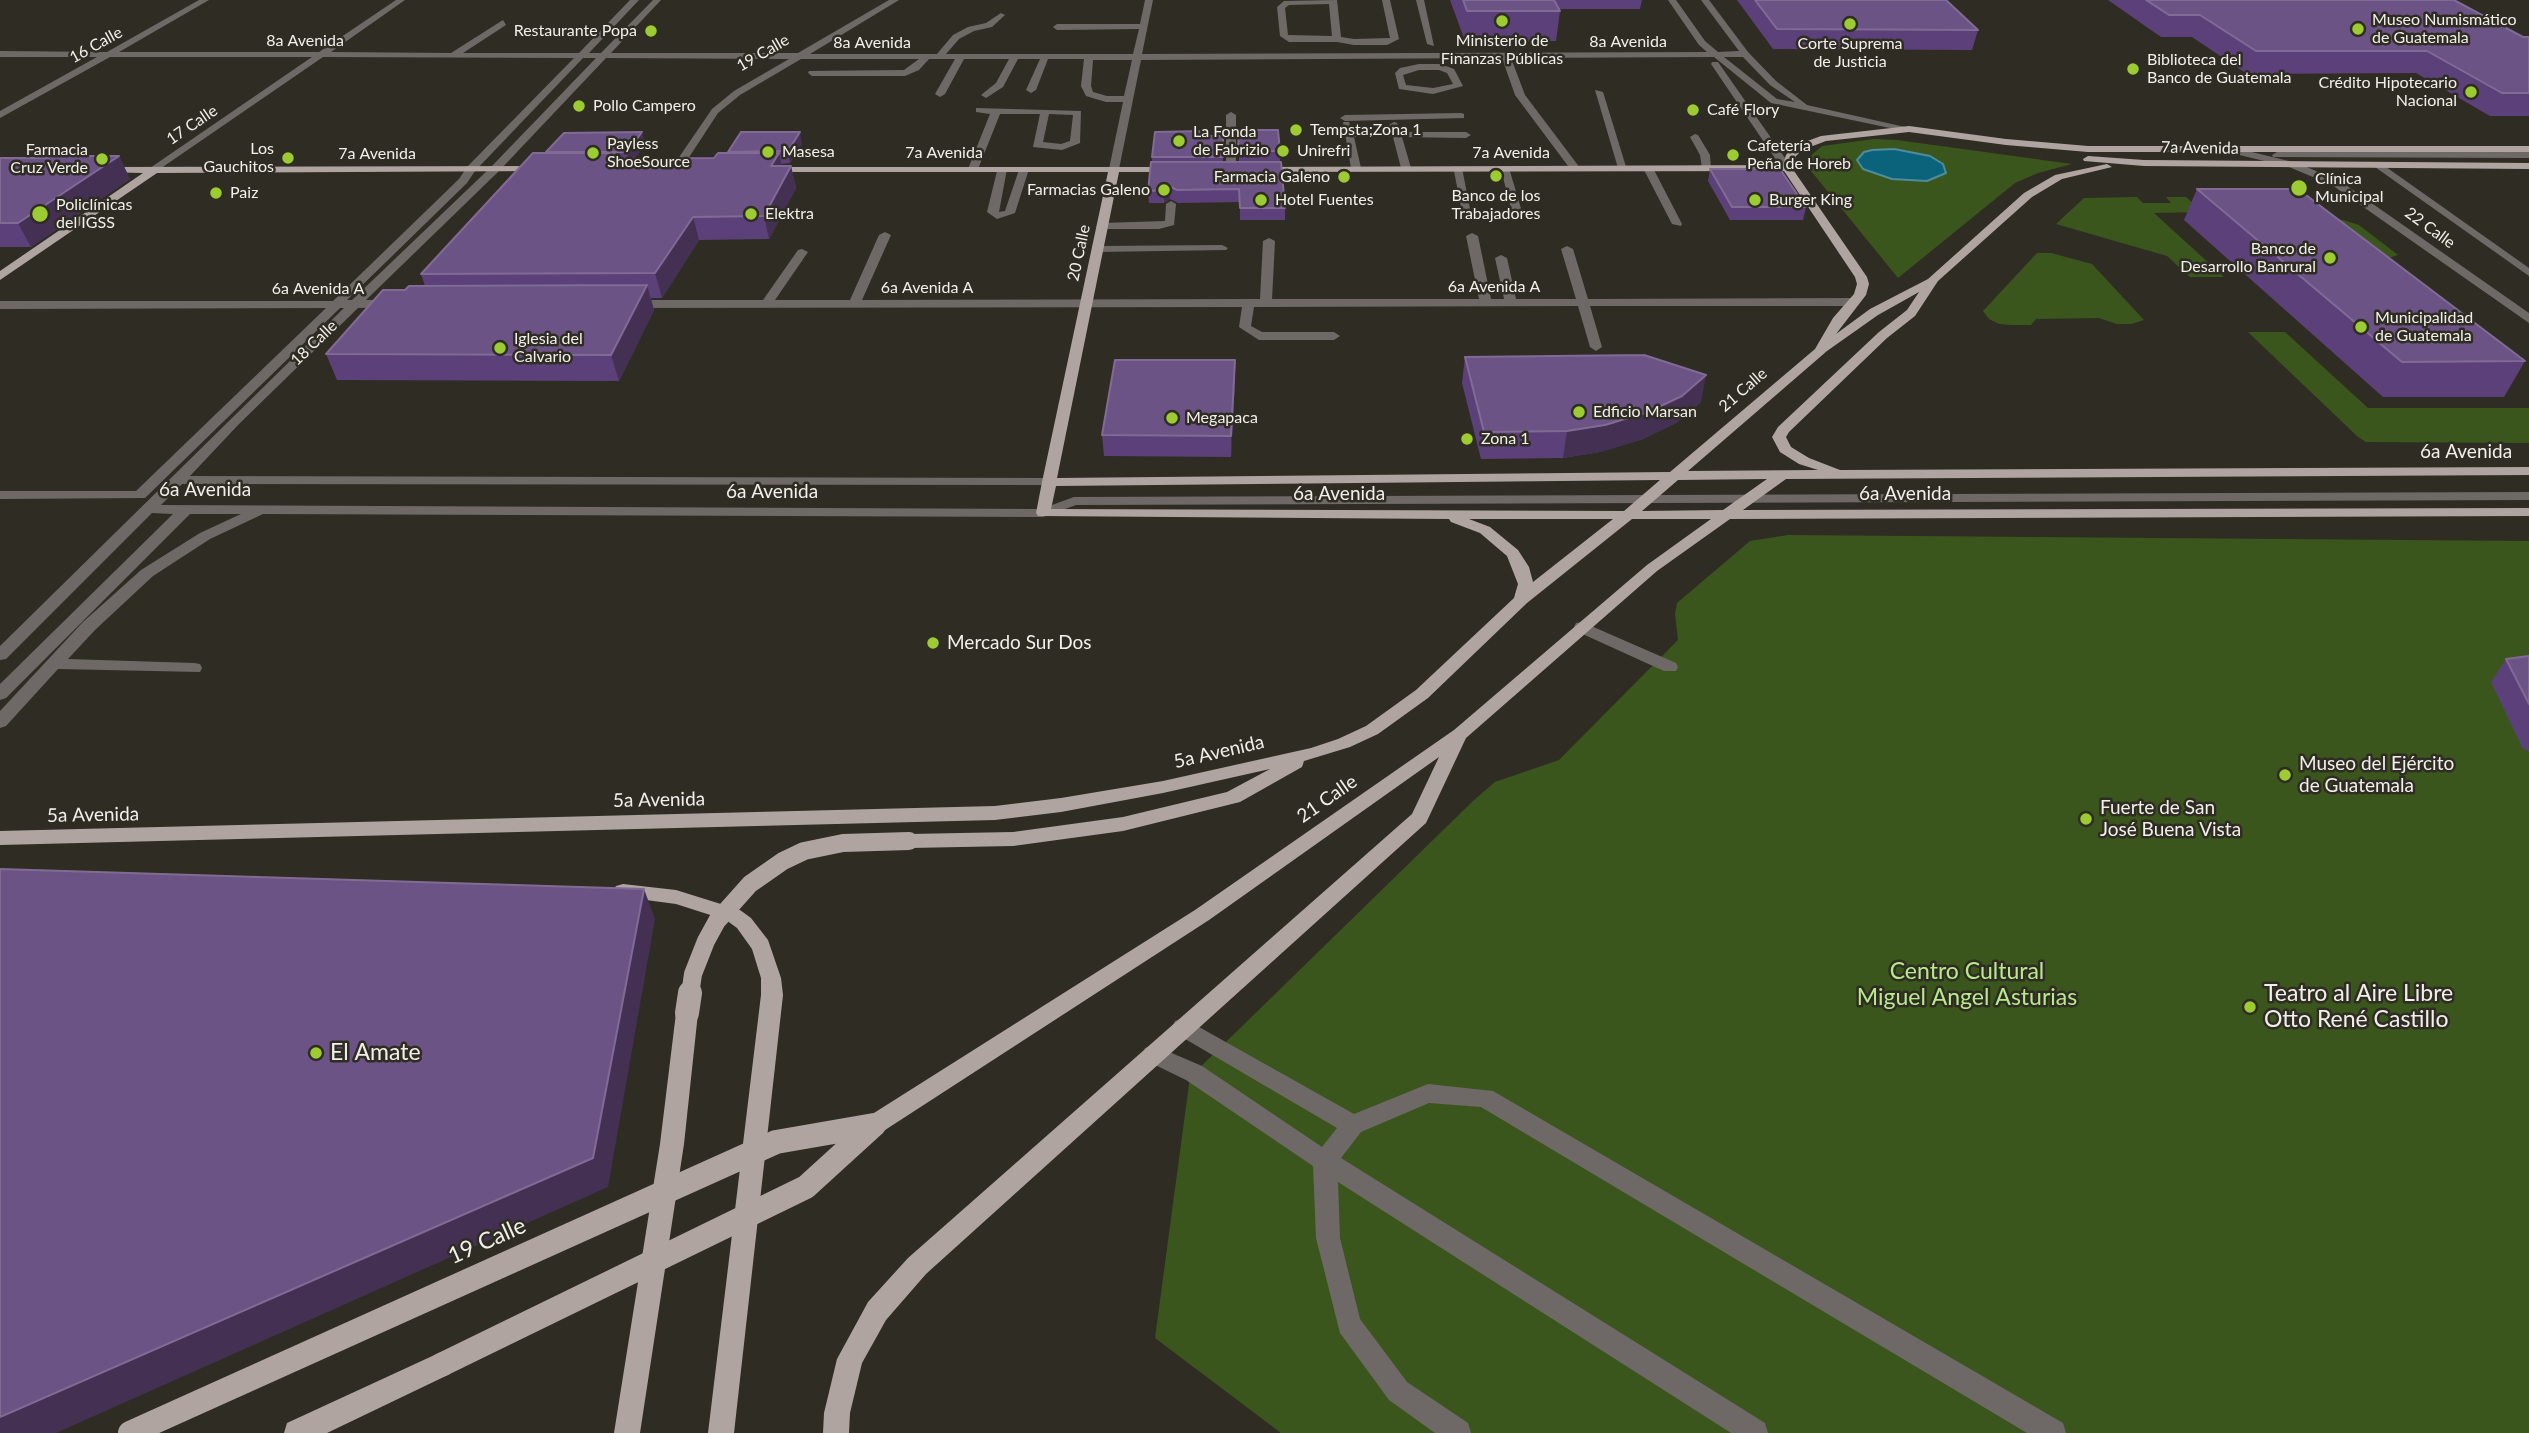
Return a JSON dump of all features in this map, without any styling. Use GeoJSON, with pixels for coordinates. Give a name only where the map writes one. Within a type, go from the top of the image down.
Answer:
{"type":"FeatureCollection","features":[{"type":"Feature","properties":{"kind":"main road","name":"7a Avenida"},"geometry":{"type":"LineString","coordinates":[[1218,169],[1787,168],[1791,155],[1798,148],[1814,141],[1909,129],[2049,146],[2529,149]]}},
{"type":"Feature","properties":{"kind":"main road","name":"7a Avenida"},"geometry":{"type":"LineString","coordinates":[[1873,132],[2029,154],[2144,163],[2529,166]]}},
{"type":"Feature","properties":{"kind":"main road"},"geometry":{"type":"LineString","coordinates":[[1820,351],[1874,312],[1934,279],[2043,184],[2082,170],[2144,163]]}},
{"type":"Feature","properties":{"kind":"main road"},"geometry":{"type":"LineString","coordinates":[[1787,168],[1861,277],[1860,295],[1854,302]]}},
{"type":"Feature","properties":{"kind":"main road","name":"7a Avenida"},"geometry":{"type":"LineString","coordinates":[[90,170],[559,169]]}},
{"type":"Feature","properties":{"kind":"main road"},"geometry":{"type":"LineString","coordinates":[[663,169],[690,169]]}},
{"type":"Feature","properties":{"kind":"main road","name":"7a Avenida"},"geometry":{"type":"LineString","coordinates":[[757,169],[1179,169]]}},
{"type":"Feature","properties":{"kind":"main road","name":"20 Calle"},"geometry":{"type":"LineString","coordinates":[[1043,513],[1114,169]]}},
{"type":"Feature","properties":{"kind":"main road","name":"17 Calle"},"geometry":{"type":"LineString","coordinates":[[0,276],[154,170]]}},
{"type":"Feature","properties":{"kind":"main road"},"geometry":{"type":"LineString","coordinates":[[1857,475],[1804,461],[1785,449],[1779,437],[1883,335],[1911,313],[1934,279]]}},
{"type":"Feature","properties":{"kind":"main road","name":"21 Calle"},"geometry":{"type":"LineString","coordinates":[[1314,753],[1372,730],[1398,713],[1521,600],[1628,516],[1820,351],[1837,321],[1854,302]]}},
{"type":"Feature","properties":{"kind":"main road","name":"6a Avenida"},"geometry":{"type":"LineString","coordinates":[[1049,482],[1673,478],[2155,471],[2529,471]]}},
{"type":"Feature","properties":{"kind":"main road","name":"21 Calle"},"geometry":{"type":"LineString","coordinates":[[874,1125],[1202,915],[1460,734],[1652,568],[1781,476]]}},
{"type":"Feature","properties":{"kind":"main road","name":"6a Avenida"},"geometry":{"type":"LineString","coordinates":[[1043,513],[1628,516],[2529,512]]}},
{"type":"Feature","properties":{"kind":"main road"},"geometry":{"type":"LineString","coordinates":[[1429,514],[1461,520],[1500,540],[1521,567],[1525,584],[1521,600]]}},
{"type":"Feature","properties":{"kind":"main road"},"geometry":{"type":"LineString","coordinates":[[836,1433],[837,1413],[850,1359],[877,1311],[916,1266],[1419,818],[1460,734]]}},
{"type":"Feature","properties":{"kind":"main road"},"geometry":{"type":"LineString","coordinates":[[627,1433],[672,1144],[694,974],[706,941],[717,921],[750,884],[783,861],[804,852],[844,843],[1013,839],[1123,824],[1233,797],[1314,753]]}},
{"type":"Feature","properties":{"kind":"main road","name":"5a Avenida"},"geometry":{"type":"LineString","coordinates":[[0,838],[995,813],[1061,805],[1163,787],[1314,753]]}},
{"type":"Feature","properties":{"kind":"main road"},"geometry":{"type":"LineString","coordinates":[[604,891],[676,897],[733,915],[744,923],[761,946],[771,978],[772,995],[722,1433]]}},
{"type":"Feature","properties":{"kind":"main road"},"geometry":{"type":"LineString","coordinates":[[297,1433],[806,1186],[874,1125]]}},
{"type":"Feature","properties":{"kind":"main road","name":"19 Calle"},"geometry":{"type":"LineString","coordinates":[[130,1433],[776,1142],[874,1125]]}},
{"type":"Feature","properties":{"kind":"street","name":"16 Calle"},"geometry":{"type":"LineString","coordinates":[[0,115],[205,0]]}},
{"type":"Feature","properties":{"kind":"street","name":"17 Calle"},"geometry":{"type":"LineString","coordinates":[[154,170],[401,0]]}},
{"type":"Feature","properties":{"kind":"street","name":"18 Calle"},"geometry":{"type":"LineString","coordinates":[[0,655],[334,304],[463,181],[471,169],[635,0]]}},
{"type":"Feature","properties":{"kind":"street","name":"18 Calle"},"geometry":{"type":"LineString","coordinates":[[144,502],[178,480],[234,421],[495,169],[657,0]]}},
{"type":"Feature","properties":{"kind":"street","name":"19 Calle"},"geometry":{"type":"LineString","coordinates":[[676,169],[715,111],[737,93],[895,0]]}},
{"type":"Feature","properties":{"kind":"street","name":"20 Calle"},"geometry":{"type":"LineString","coordinates":[[1114,169],[1149,0]]}},
{"type":"Feature","properties":{"kind":"street"},"geometry":{"type":"LineString","coordinates":[[1337,39],[1333,1],[1287,3],[1281,7],[1284,36],[1289,39],[1392,41],[1395,39],[1385,0]]}},
{"type":"Feature","properties":{"kind":"street"},"geometry":{"type":"LineString","coordinates":[[1420,0],[1431,44]]}},
{"type":"Feature","properties":{"kind":"street"},"geometry":{"type":"LineString","coordinates":[[1672,0],[1713,55],[1787,168]]}},
{"type":"Feature","properties":{"kind":"street"},"geometry":{"type":"LineString","coordinates":[[1704,0],[1745,54],[1786,93],[1805,105],[1839,116]]}},
{"type":"Feature","properties":{"kind":"street"},"geometry":{"type":"LineString","coordinates":[[939,57],[956,37],[971,29],[989,25],[1002,15]]}},
{"type":"Feature","properties":{"kind":"street"},"geometry":{"type":"LineString","coordinates":[[452,56],[503,23]]}},
{"type":"Feature","properties":{"kind":"street"},"geometry":{"type":"LineString","coordinates":[[1057,27],[1144,26]]}},
{"type":"Feature","properties":{"kind":"street","name":"8a Avenida"},"geometry":{"type":"LineString","coordinates":[[0,54],[1137,57],[1419,62],[1506,57],[1745,54]]}},
{"type":"Feature","properties":{"kind":"street"},"geometry":{"type":"LineString","coordinates":[[1713,55],[1774,101],[1909,129]]}},
{"type":"Feature","properties":{"kind":"street"},"geometry":{"type":"LineString","coordinates":[[812,73],[905,73],[916,68],[926,57]]}},
{"type":"Feature","properties":{"kind":"street"},"geometry":{"type":"LineString","coordinates":[[940,94],[961,57]]}},
{"type":"Feature","properties":{"kind":"street"},"geometry":{"type":"LineString","coordinates":[[986,95],[1000,85],[1016,57]]}},
{"type":"Feature","properties":{"kind":"street"},"geometry":{"type":"LineString","coordinates":[[1031,90],[1045,57]]}},
{"type":"Feature","properties":{"kind":"street"},"geometry":{"type":"LineString","coordinates":[[1088,57],[1086,86],[1089,94],[1106,99],[1128,99]]}},
{"type":"Feature","properties":{"kind":"street"},"geometry":{"type":"LineString","coordinates":[[1506,57],[1520,94],[1568,155],[1575,168]]}},
{"type":"Feature","properties":{"kind":"street"},"geometry":{"type":"LineString","coordinates":[[1419,62],[1451,71],[1458,86],[1433,91],[1402,87],[1398,75],[1419,62]]}},
{"type":"Feature","properties":{"kind":"street"},"geometry":{"type":"LineString","coordinates":[[1598,92],[1623,168]]}},
{"type":"Feature","properties":{"kind":"street"},"geometry":{"type":"LineString","coordinates":[[979,110],[1045,111],[1078,113],[1075,143],[1062,147],[1037,145],[1045,111]]}},
{"type":"Feature","properties":{"kind":"street"},"geometry":{"type":"LineString","coordinates":[[973,169],[996,111]]}},
{"type":"Feature","properties":{"kind":"street"},"geometry":{"type":"LineString","coordinates":[[1391,113],[1406,168]]}},
{"type":"Feature","properties":{"kind":"street"},"geometry":{"type":"LineString","coordinates":[[1356,168],[1344,115],[1391,113],[1461,116]]}},
{"type":"Feature","properties":{"kind":"street"},"geometry":{"type":"LineString","coordinates":[[1231,115],[1231,169]]}},
{"type":"Feature","properties":{"kind":"street"},"geometry":{"type":"LineString","coordinates":[[1348,134],[1466,135]]}},
{"type":"Feature","properties":{"kind":"street"},"geometry":{"type":"LineString","coordinates":[[1695,137],[1705,156],[1707,168]]}},
{"type":"Feature","properties":{"kind":"street","name":"22 Calle"},"geometry":{"type":"LineString","coordinates":[[2227,149],[2293,165],[2336,183],[2529,319]]}},
{"type":"Feature","properties":{"kind":"street"},"geometry":{"type":"LineString","coordinates":[[2252,155],[2529,155]]}},
{"type":"Feature","properties":{"kind":"street","name":"22 Calle"},"geometry":{"type":"LineString","coordinates":[[2379,165],[2529,273]]}},
{"type":"Feature","properties":{"kind":"street"},"geometry":{"type":"LineString","coordinates":[[1457,168],[1467,212]]}},
{"type":"Feature","properties":{"kind":"street"},"geometry":{"type":"LineString","coordinates":[[1504,168],[1517,212]]}},
{"type":"Feature","properties":{"kind":"street"},"geometry":{"type":"LineString","coordinates":[[1648,168],[1677,224]]}},
{"type":"Feature","properties":{"kind":"street"},"geometry":{"type":"LineString","coordinates":[[1002,169],[992,212],[997,216],[1010,213],[1024,169]]}},
{"type":"Feature","properties":{"kind":"street"},"geometry":{"type":"LineString","coordinates":[[1102,226],[1159,226],[1170,223],[1171,204]]}},
{"type":"Feature","properties":{"kind":"street"},"geometry":{"type":"LineString","coordinates":[[854,304],[885,235]]}},
{"type":"Feature","properties":{"kind":"street"},"geometry":{"type":"LineString","coordinates":[[1472,236],[1486,303]]}},
{"type":"Feature","properties":{"kind":"street"},"geometry":{"type":"LineString","coordinates":[[1265,303],[1269,241]]}},
{"type":"Feature","properties":{"kind":"street"},"geometry":{"type":"LineString","coordinates":[[1098,249],[1222,248]]}},
{"type":"Feature","properties":{"kind":"street"},"geometry":{"type":"LineString","coordinates":[[1567,249],[1596,347]]}},
{"type":"Feature","properties":{"kind":"street"},"geometry":{"type":"LineString","coordinates":[[766,304],[802,252]]}},
{"type":"Feature","properties":{"kind":"street"},"geometry":{"type":"LineString","coordinates":[[1501,258],[1511,303]]}},
{"type":"Feature","properties":{"kind":"street","name":"6a Avenida A"},"geometry":{"type":"LineString","coordinates":[[615,304],[1854,302]]}},
{"type":"Feature","properties":{"kind":"street"},"geometry":{"type":"LineString","coordinates":[[1248,303],[1245,327],[1259,336],[1334,336]]}},
{"type":"Feature","properties":{"kind":"street","name":"6a Avenida A"},"geometry":{"type":"LineString","coordinates":[[0,305],[409,304]]}},
{"type":"Feature","properties":{"kind":"street","name":"6a Avenida"},"geometry":{"type":"LineString","coordinates":[[178,480],[1049,482]]}},
{"type":"Feature","properties":{"kind":"street","name":"6a Avenida"},"geometry":{"type":"LineString","coordinates":[[0,495],[144,502],[186,509],[1043,513]]}},
{"type":"Feature","properties":{"kind":"street"},"geometry":{"type":"LineString","coordinates":[[1043,513],[1074,501],[2529,496]]}},
{"type":"Feature","properties":{"kind":"street"},"geometry":{"type":"LineString","coordinates":[[0,694],[186,509]]}},
{"type":"Feature","properties":{"kind":"street"},"geometry":{"type":"LineString","coordinates":[[0,722],[89,626],[147,573],[205,536],[264,509]]}},
{"type":"Feature","properties":{"kind":"street"},"geometry":{"type":"LineString","coordinates":[[1582,627],[1670,667]]}},
{"type":"Feature","properties":{"kind":"street"},"geometry":{"type":"LineString","coordinates":[[55,664],[194,668]]}},
{"type":"Feature","properties":{"kind":"street"},"geometry":{"type":"LineString","coordinates":[[1183,1027],[1353,1125]]}},
{"type":"Feature","properties":{"kind":"street"},"geometry":{"type":"LineString","coordinates":[[1153,1054],[1194,1073],[1325,1161],[1755,1433]]}},
{"type":"Feature","properties":{"kind":"street"},"geometry":{"type":"LineString","coordinates":[[1458,1433],[1398,1391],[1349,1324],[1328,1238],[1325,1161],[1353,1125],[1428,1093],[1485,1098],[2053,1433]]}},
{"type":"Feature","properties":{"kind":"green space"},"geometry":{"type":"Polygon","coordinates":[[[1874,139],[2072,164],[2038,173],[2015,183],[1898,278],[1807,166],[1808,158],[1822,146],[1874,139]]]}},
{"type":"Feature","properties":{"kind":"green space"},"geometry":{"type":"Polygon","coordinates":[[[2137,197],[2143,203],[2171,203],[2166,197],[2186,197],[2203,212],[2154,213],[2224,277],[2190,277],[2167,256],[2056,224],[2084,198],[2137,197]]]}},
{"type":"Feature","properties":{"kind":"green space"},"geometry":{"type":"Polygon","coordinates":[[[2327,218],[2359,225],[2398,255],[2364,266],[2327,218]]]}},
{"type":"Feature","properties":{"kind":"green space"},"geometry":{"type":"Polygon","coordinates":[[[2037,253],[2051,253],[2092,264],[2144,320],[2117,324],[2099,318],[2036,319],[2031,325],[2011,325],[1999,324],[1989,319],[1983,311],[2037,253]]]}},
{"type":"Feature","properties":{"kind":"green space"},"geometry":{"type":"Polygon","coordinates":[[[2248,332],[2285,332],[2368,408],[2529,408],[2529,443],[2366,442],[2248,332]]]}},
{"type":"Feature","properties":{"kind":"green space","name":"Centro Cultural Miguel Angel Asturias"},"geometry":{"type":"Polygon","coordinates":[[[1788,535],[2529,541],[2529,1433],[1281,1433],[1155,1338],[1190,1077],[1495,782],[1559,760],[1678,640],[1675,614],[1677,603],[1750,541],[1788,535]]]}},
{"type":"Feature","properties":{"kind":"water"},"geometry":{"type":"Polygon","coordinates":[[[1894,149],[1930,156],[1943,164],[1946,173],[1927,181],[1892,179],[1863,169],[1857,160],[1864,152],[1894,149]]]}},
{"type":"Feature","properties":{"kind":"building"},"geometry":{"type":"Polygon","coordinates":[[[1463,0],[1554,0],[1560,11],[1467,11],[1463,0]]]}},
{"type":"Feature","properties":{"kind":"building"},"geometry":{"type":"Polygon","coordinates":[[[1755,0],[1946,0],[1978,30],[1777,29],[1755,0]]]}},
{"type":"Feature","properties":{"kind":"building"},"geometry":{"type":"Polygon","coordinates":[[[2146,0],[2454,0],[2523,37],[2529,37],[2529,93],[2502,93],[2427,51],[2256,51],[2200,15],[2169,15],[2146,0]]]}},
{"type":"Feature","properties":{"kind":"building"},"geometry":{"type":"Polygon","coordinates":[[[1239,130],[1278,130],[1280,151],[1238,151],[1239,130]]]}},
{"type":"Feature","properties":{"kind":"building"},"geometry":{"type":"Polygon","coordinates":[[[1204,131],[1204,136],[1223,136],[1223,157],[1152,157],[1155,132],[1204,131]]]}},
{"type":"Feature","properties":{"kind":"building"},"geometry":{"type":"Polygon","coordinates":[[[642,132],[627,152],[546,152],[564,133],[642,132]]]}},
{"type":"Feature","properties":{"kind":"building"},"geometry":{"type":"Polygon","coordinates":[[[741,132],[800,132],[788,151],[728,152],[741,132]]]}},
{"type":"Feature","properties":{"kind":"building"},"geometry":{"type":"Polygon","coordinates":[[[533,153],[615,153],[610,159],[714,158],[718,153],[779,153],[771,166],[791,166],[764,216],[693,217],[655,273],[421,274],[533,153]]]}},
{"type":"Feature","properties":{"kind":"building"},"geometry":{"type":"Polygon","coordinates":[[[119,156],[18,223],[0,223],[0,158],[119,156]]]}},
{"type":"Feature","properties":{"kind":"building"},"geometry":{"type":"Polygon","coordinates":[[[1151,162],[1281,162],[1285,208],[1240,208],[1239,189],[1177,190],[1169,186],[1164,190],[1148,191],[1151,162]]]}},
{"type":"Feature","properties":{"kind":"building"},"geometry":{"type":"Polygon","coordinates":[[[1710,169],[1780,169],[1806,207],[1732,207],[1710,169]]]}},
{"type":"Feature","properties":{"kind":"building"},"geometry":{"type":"Polygon","coordinates":[[[2197,189],[2298,189],[2525,361],[2402,362],[2197,189]]]}},
{"type":"Feature","properties":{"kind":"building"},"geometry":{"type":"Polygon","coordinates":[[[647,285],[611,355],[326,354],[383,290],[405,290],[409,286],[647,285]]]}},
{"type":"Feature","properties":{"kind":"building"},"geometry":{"type":"Polygon","coordinates":[[[1644,355],[1706,375],[1682,396],[1648,412],[1605,425],[1567,431],[1484,432],[1465,357],[1644,355]]]}},
{"type":"Feature","properties":{"kind":"building","name":"Megapaca"},"geometry":{"type":"Polygon","coordinates":[[[1115,360],[1235,360],[1231,436],[1102,435],[1115,360]]]}},
{"type":"Feature","properties":{"kind":"building"},"geometry":{"type":"Polygon","coordinates":[[[2529,656],[2529,704],[2506,659],[2529,656]]]}},
{"type":"Feature","properties":{"kind":"building","name":"El Amate"},"geometry":{"type":"Polygon","coordinates":[[[0,869],[644,889],[593,1158],[0,1417],[0,869]]]}},
{"type":"Feature","properties":{"kind":"place","name":"Ministerio de Finanzas Públicas"},"geometry":{"type":"Point","coordinates":[1502,21]}},
{"type":"Feature","properties":{"kind":"place","name":"Corte Suprema de Justicia"},"geometry":{"type":"Point","coordinates":[1850,24]}},
{"type":"Feature","properties":{"kind":"place","name":"Museo Numismático de Guatemala"},"geometry":{"type":"Point","coordinates":[2358,29]}},
{"type":"Feature","properties":{"kind":"place","name":"Restaurante Popa"},"geometry":{"type":"Point","coordinates":[651,31]}},
{"type":"Feature","properties":{"kind":"place","name":"Biblioteca del Banco de Guatemala"},"geometry":{"type":"Point","coordinates":[2133,69]}},
{"type":"Feature","properties":{"kind":"place","name":"Crédito Hipotecario Nacional"},"geometry":{"type":"Point","coordinates":[2471,92]}},
{"type":"Feature","properties":{"kind":"place","name":"Pollo Campero"},"geometry":{"type":"Point","coordinates":[579,106]}},
{"type":"Feature","properties":{"kind":"place","name":"Café Flory"},"geometry":{"type":"Point","coordinates":[1693,110]}},
{"type":"Feature","properties":{"kind":"place","name":"Tempsta;Zona 1"},"geometry":{"type":"Point","coordinates":[1296,130]}},
{"type":"Feature","properties":{"kind":"place","name":"La Fonda de Fabrizio"},"geometry":{"type":"Point","coordinates":[1179,141]}},
{"type":"Feature","properties":{"kind":"place","name":"Unirefri"},"geometry":{"type":"Point","coordinates":[1283,151]}},
{"type":"Feature","properties":{"kind":"place","name":"Masesa"},"geometry":{"type":"Point","coordinates":[768,152]}},
{"type":"Feature","properties":{"kind":"place","name":"Payless ShoeSource"},"geometry":{"type":"Point","coordinates":[593,153]}},
{"type":"Feature","properties":{"kind":"place","name":"Cafetería Peña de Horeb"},"geometry":{"type":"Point","coordinates":[1733,155]}},
{"type":"Feature","properties":{"kind":"place","name":"Los Gauchitos"},"geometry":{"type":"Point","coordinates":[288,158]}},
{"type":"Feature","properties":{"kind":"place","name":"Farmacia Cruz Verde"},"geometry":{"type":"Point","coordinates":[102,159]}},
{"type":"Feature","properties":{"kind":"place","name":"Banco de los Trabajadores"},"geometry":{"type":"Point","coordinates":[1496,176]}},
{"type":"Feature","properties":{"kind":"place","name":"Farmacia Galeno"},"geometry":{"type":"Point","coordinates":[1344,177]}},
{"type":"Feature","properties":{"kind":"place","name":"Clínica Municipal"},"geometry":{"type":"Point","coordinates":[2299,188]}},
{"type":"Feature","properties":{"kind":"place","name":"Farmacias Galeno"},"geometry":{"type":"Point","coordinates":[1164,190]}},
{"type":"Feature","properties":{"kind":"place","name":"Paiz"},"geometry":{"type":"Point","coordinates":[216,193]}},
{"type":"Feature","properties":{"kind":"place","name":"Hotel Fuentes"},"geometry":{"type":"Point","coordinates":[1261,200]}},
{"type":"Feature","properties":{"kind":"place","name":"Burger King"},"geometry":{"type":"Point","coordinates":[1755,200]}},
{"type":"Feature","properties":{"kind":"place","name":"Policlínicas del IGSS"},"geometry":{"type":"Point","coordinates":[40,214]}},
{"type":"Feature","properties":{"kind":"place","name":"Elektra"},"geometry":{"type":"Point","coordinates":[751,214]}},
{"type":"Feature","properties":{"kind":"place","name":"Banco de Desarrollo Banrural"},"geometry":{"type":"Point","coordinates":[2330,258]}},
{"type":"Feature","properties":{"kind":"place","name":"Municipalidad de Guatemala"},"geometry":{"type":"Point","coordinates":[2361,327]}},
{"type":"Feature","properties":{"kind":"place","name":"Iglesia del Calvario"},"geometry":{"type":"Point","coordinates":[500,348]}},
{"type":"Feature","properties":{"kind":"place","name":"Edficio Marsan"},"geometry":{"type":"Point","coordinates":[1579,412]}},
{"type":"Feature","properties":{"kind":"place","name":"Megapaca"},"geometry":{"type":"Point","coordinates":[1172,418]}},
{"type":"Feature","properties":{"kind":"place","name":"Zona 1"},"geometry":{"type":"Point","coordinates":[1467,439]}},
{"type":"Feature","properties":{"kind":"place","name":"Mercado Sur Dos"},"geometry":{"type":"Point","coordinates":[933,643]}},
{"type":"Feature","properties":{"kind":"place","name":"Museo del Ejército de Guatemala"},"geometry":{"type":"Point","coordinates":[2285,775]}},
{"type":"Feature","properties":{"kind":"place","name":"Fuerte de San José Buena Vista"},"geometry":{"type":"Point","coordinates":[2086,819]}},
{"type":"Feature","properties":{"kind":"place","name":"Teatro al Aire Libre Otto René Castillo"},"geometry":{"type":"Point","coordinates":[2250,1007]}},
{"type":"Feature","properties":{"kind":"place","name":"El Amate"},"geometry":{"type":"Point","coordinates":[316,1053]}}]}
